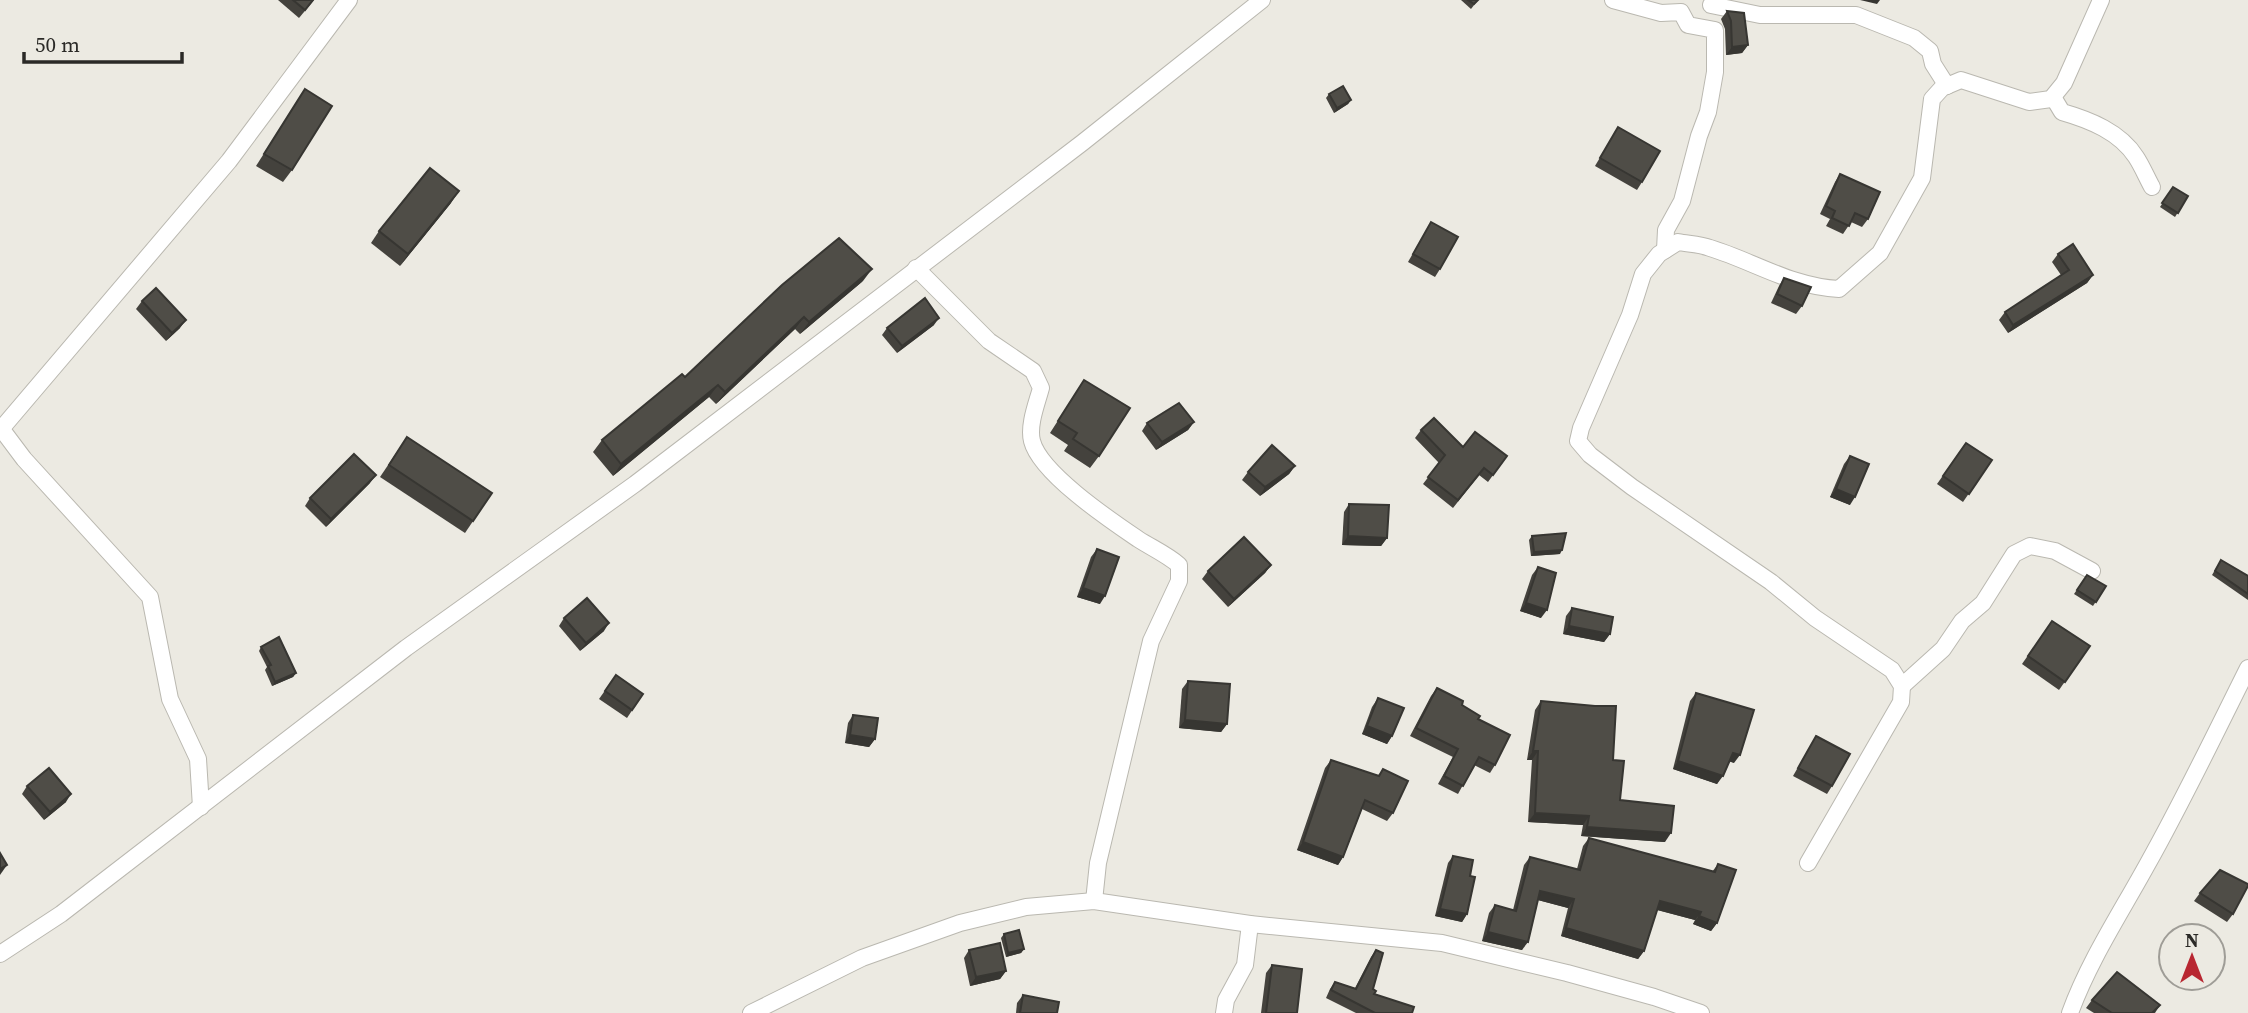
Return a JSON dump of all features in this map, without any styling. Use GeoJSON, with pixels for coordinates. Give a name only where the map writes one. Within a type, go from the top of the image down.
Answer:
{"type":"FeatureCollection","features":[{"type":"Feature","properties":{"kind":"street"},"geometry":{"type":"LineString","coordinates":[[201,807],[198,759],[170,699],[150,597],[24,459],[1,427],[229,161],[349,0]]}},
{"type":"Feature","properties":{"kind":"street"},"geometry":{"type":"LineString","coordinates":[[0,954],[61,914],[406,648],[635,484],[1082,143],[1262,0]]}},
{"type":"Feature","properties":{"kind":"street"},"geometry":{"type":"LineString","coordinates":[[1613,0],[1661,13],[1681,12],[1688,25],[1715,30]]}},
{"type":"Feature","properties":{"kind":"street"},"geometry":{"type":"LineString","coordinates":[[1808,863],[1900,702],[1902,686],[1892,670],[1815,618],[1771,582],[1590,455],[1578,441],[1581,428],[1630,315],[1643,274],[1659,254],[1678,242],[1708,247],[1798,282],[1820,288],[1839,289],[1880,253],[1922,178],[1932,99],[1947,86],[1961,80],[2029,102],[2053,97],[2064,83],[2101,0]]}},
{"type":"Feature","properties":{"kind":"street"},"geometry":{"type":"LineString","coordinates":[[1665,250],[1666,230],[1682,201],[1708,112],[1716,72],[1712,3],[1760,15],[1856,16],[1914,38],[1930,51],[1933,64],[1947,86]]}},
{"type":"Feature","properties":{"kind":"street"},"geometry":{"type":"LineString","coordinates":[[2053,97],[2062,112],[2099,124],[2118,139],[2136,156],[2152,187]]}},
{"type":"Feature","properties":{"kind":"street"},"geometry":{"type":"LineString","coordinates":[[916,268],[989,341],[1033,371],[1041,388],[1034,413],[1031,440],[1045,465],[1091,505],[1140,541],[1167,555],[1179,565],[1179,580],[1151,641],[1098,863],[1094,901]]}},
{"type":"Feature","properties":{"kind":"street"},"geometry":{"type":"LineString","coordinates":[[1902,686],[1943,649],[1962,621],[1983,603],[2014,554],[2030,546],[2055,551],[2092,571]]}},
{"type":"Feature","properties":{"kind":"street"},"geometry":{"type":"LineString","coordinates":[[2070,1013],[2105,939],[2148,864],[2248,668]]}},
{"type":"Feature","properties":{"kind":"street"},"geometry":{"type":"LineString","coordinates":[[751,1013],[862,958],[960,923],[1026,907],[1094,901],[1250,924],[1443,943],[1567,973],[1701,1013]]}},
{"type":"Feature","properties":{"kind":"street"},"geometry":{"type":"LineString","coordinates":[[1224,1013],[1226,1000],[1245,965],[1250,924]]}},
{"type":"Feature","properties":{"kind":"building"},"geometry":{"type":"Polygon","coordinates":[[[293,0],[313,0],[305,10],[293,0]]]}},
{"type":"Feature","properties":{"kind":"building"},"geometry":{"type":"Polygon","coordinates":[[[1727,11],[1744,13],[1748,45],[1732,47],[1731,21],[1727,11]]]}},
{"type":"Feature","properties":{"kind":"building"},"geometry":{"type":"Polygon","coordinates":[[[1343,86],[1351,100],[1337,108],[1329,94],[1343,86]]]}},
{"type":"Feature","properties":{"kind":"building"},"geometry":{"type":"Polygon","coordinates":[[[305,89],[332,106],[292,170],[264,154],[305,89]]]}},
{"type":"Feature","properties":{"kind":"building"},"geometry":{"type":"Polygon","coordinates":[[[1618,127],[1660,151],[1642,182],[1600,158],[1618,127]]]}},
{"type":"Feature","properties":{"kind":"building"},"geometry":{"type":"Polygon","coordinates":[[[430,168],[459,191],[408,254],[379,231],[430,168]]]}},
{"type":"Feature","properties":{"kind":"building"},"geometry":{"type":"Polygon","coordinates":[[[1840,174],[1880,192],[1868,219],[1855,213],[1849,226],[1832,218],[1835,211],[1826,206],[1840,174]]]}},
{"type":"Feature","properties":{"kind":"building"},"geometry":{"type":"Polygon","coordinates":[[[2173,187],[2188,196],[2178,213],[2162,203],[2173,187]]]}},
{"type":"Feature","properties":{"kind":"building"},"geometry":{"type":"Polygon","coordinates":[[[1431,222],[1458,237],[1440,269],[1413,254],[1431,222]]]}},
{"type":"Feature","properties":{"kind":"building"},"geometry":{"type":"Polygon","coordinates":[[[839,238],[872,269],[809,322],[804,317],[725,392],[718,385],[621,464],[602,440],[682,374],[685,377],[782,285],[839,238]]]}},
{"type":"Feature","properties":{"kind":"building"},"geometry":{"type":"Polygon","coordinates":[[[2073,244],[2093,275],[2013,325],[2005,312],[2069,270],[2058,254],[2073,244]]]}},
{"type":"Feature","properties":{"kind":"building"},"geometry":{"type":"Polygon","coordinates":[[[1784,278],[1811,287],[1802,306],[1777,294],[1784,278]]]}},
{"type":"Feature","properties":{"kind":"building"},"geometry":{"type":"Polygon","coordinates":[[[156,288],[186,320],[172,333],[142,301],[156,288]]]}},
{"type":"Feature","properties":{"kind":"building"},"geometry":{"type":"Polygon","coordinates":[[[925,298],[939,318],[902,346],[887,328],[925,298]]]}},
{"type":"Feature","properties":{"kind":"building"},"geometry":{"type":"Polygon","coordinates":[[[1084,380],[1130,408],[1099,456],[1073,439],[1077,433],[1058,421],[1084,380]]]}},
{"type":"Feature","properties":{"kind":"building"},"geometry":{"type":"Polygon","coordinates":[[[1179,403],[1194,422],[1162,442],[1147,423],[1179,403]]]}},
{"type":"Feature","properties":{"kind":"building"},"geometry":{"type":"Polygon","coordinates":[[[1434,418],[1463,447],[1475,432],[1507,456],[1493,475],[1484,468],[1458,500],[1428,477],[1445,455],[1421,430],[1434,418]]]}},
{"type":"Feature","properties":{"kind":"building"},"geometry":{"type":"Polygon","coordinates":[[[407,437],[492,493],[473,521],[389,465],[407,437]]]}},
{"type":"Feature","properties":{"kind":"building"},"geometry":{"type":"Polygon","coordinates":[[[1966,443],[1992,460],[1969,494],[1943,476],[1966,443]]]}},
{"type":"Feature","properties":{"kind":"building"},"geometry":{"type":"Polygon","coordinates":[[[1272,445],[1295,466],[1265,487],[1248,472],[1272,445]]]}},
{"type":"Feature","properties":{"kind":"building"},"geometry":{"type":"Polygon","coordinates":[[[354,454],[376,475],[331,519],[310,498],[354,454]]]}},
{"type":"Feature","properties":{"kind":"building"},"geometry":{"type":"Polygon","coordinates":[[[1850,456],[1869,464],[1855,497],[1836,489],[1850,456]]]}},
{"type":"Feature","properties":{"kind":"building"},"geometry":{"type":"Polygon","coordinates":[[[1349,504],[1389,505],[1387,538],[1348,536],[1349,504]]]}},
{"type":"Feature","properties":{"kind":"building"},"geometry":{"type":"Polygon","coordinates":[[[1566,533],[1562,550],[1534,552],[1532,536],[1566,533]]]}},
{"type":"Feature","properties":{"kind":"building"},"geometry":{"type":"Polygon","coordinates":[[[1244,537],[1271,565],[1234,599],[1208,571],[1244,537]]]}},
{"type":"Feature","properties":{"kind":"building"},"geometry":{"type":"Polygon","coordinates":[[[1097,549],[1119,557],[1105,596],[1083,588],[1097,549]]]}},
{"type":"Feature","properties":{"kind":"building"},"geometry":{"type":"Polygon","coordinates":[[[2221,560],[2248,576],[2248,594],[2215,571],[2221,560]]]}},
{"type":"Feature","properties":{"kind":"building"},"geometry":{"type":"Polygon","coordinates":[[[1538,567],[1556,573],[1547,610],[1526,603],[1538,567]]]}},
{"type":"Feature","properties":{"kind":"building"},"geometry":{"type":"Polygon","coordinates":[[[2087,575],[2106,586],[2096,602],[2077,590],[2087,575]]]}},
{"type":"Feature","properties":{"kind":"building"},"geometry":{"type":"Polygon","coordinates":[[[587,598],[609,623],[586,643],[564,618],[587,598]]]}},
{"type":"Feature","properties":{"kind":"building"},"geometry":{"type":"Polygon","coordinates":[[[1572,608],[1613,617],[1610,634],[1569,626],[1572,608]]]}},
{"type":"Feature","properties":{"kind":"building"},"geometry":{"type":"Polygon","coordinates":[[[2052,621],[2090,646],[2065,682],[2028,656],[2052,621]]]}},
{"type":"Feature","properties":{"kind":"building"},"geometry":{"type":"Polygon","coordinates":[[[279,637],[296,673],[275,682],[268,666],[271,665],[261,647],[279,637]]]}},
{"type":"Feature","properties":{"kind":"building"},"geometry":{"type":"Polygon","coordinates":[[[616,675],[643,694],[632,710],[605,691],[616,675]]]}},
{"type":"Feature","properties":{"kind":"building"},"geometry":{"type":"Polygon","coordinates":[[[1188,681],[1230,684],[1227,724],[1185,720],[1188,681]]]}},
{"type":"Feature","properties":{"kind":"building"},"geometry":{"type":"Polygon","coordinates":[[[1437,688],[1463,701],[1462,705],[1480,716],[1478,719],[1510,735],[1495,765],[1479,757],[1463,786],[1444,776],[1458,749],[1416,728],[1437,688]]]}},
{"type":"Feature","properties":{"kind":"building"},"geometry":{"type":"Polygon","coordinates":[[[1696,693],[1754,710],[1740,755],[1733,753],[1723,776],[1678,761],[1696,693]]]}},
{"type":"Feature","properties":{"kind":"building"},"geometry":{"type":"Polygon","coordinates":[[[1378,698],[1404,708],[1392,736],[1367,726],[1378,698]]]}},
{"type":"Feature","properties":{"kind":"building"},"geometry":{"type":"Polygon","coordinates":[[[1541,701],[1616,706],[1613,760],[1624,761],[1620,800],[1674,806],[1671,833],[1587,827],[1589,816],[1535,813],[1538,751],[1533,751],[1541,701]]]}},
{"type":"Feature","properties":{"kind":"building"},"geometry":{"type":"Polygon","coordinates":[[[853,715],[878,718],[875,739],[850,735],[853,715]]]}},
{"type":"Feature","properties":{"kind":"building"},"geometry":{"type":"Polygon","coordinates":[[[1816,736],[1850,754],[1832,786],[1798,768],[1816,736]]]}},
{"type":"Feature","properties":{"kind":"building"},"geometry":{"type":"Polygon","coordinates":[[[1331,760],[1379,776],[1383,769],[1408,781],[1393,813],[1365,800],[1343,857],[1303,842],[1331,760]]]}},
{"type":"Feature","properties":{"kind":"building"},"geometry":{"type":"Polygon","coordinates":[[[49,768],[71,794],[50,812],[27,786],[49,768]]]}},
{"type":"Feature","properties":{"kind":"building"},"geometry":{"type":"Polygon","coordinates":[[[1589,838],[1715,872],[1718,864],[1736,870],[1717,923],[1699,916],[1701,912],[1660,901],[1644,951],[1566,928],[1574,899],[1540,891],[1528,942],[1488,932],[1495,905],[1516,911],[1530,857],[1580,870],[1589,838]]]}},
{"type":"Feature","properties":{"kind":"building"},"geometry":{"type":"Polygon","coordinates":[[[0,853],[7,865],[0,869],[0,853]]]}},
{"type":"Feature","properties":{"kind":"building"},"geometry":{"type":"Polygon","coordinates":[[[1453,856],[1473,860],[1470,876],[1475,877],[1467,914],[1440,909],[1453,856]]]}},
{"type":"Feature","properties":{"kind":"building"},"geometry":{"type":"Polygon","coordinates":[[[2220,870],[2248,884],[2233,914],[2200,893],[2220,870]]]}},
{"type":"Feature","properties":{"kind":"building"},"geometry":{"type":"Polygon","coordinates":[[[1019,930],[1024,949],[1008,953],[1004,934],[1019,930]]]}},
{"type":"Feature","properties":{"kind":"building"},"geometry":{"type":"Polygon","coordinates":[[[1000,943],[1006,971],[976,977],[969,950],[1000,943]]]}},
{"type":"Feature","properties":{"kind":"building"},"geometry":{"type":"Polygon","coordinates":[[[1376,950],[1383,953],[1374,994],[1414,1007],[1412,1013],[1375,1013],[1331,990],[1335,982],[1356,989],[1376,950]]]}},
{"type":"Feature","properties":{"kind":"building"},"geometry":{"type":"Polygon","coordinates":[[[1272,965],[1302,969],[1297,1013],[1266,1013],[1272,965]]]}},
{"type":"Feature","properties":{"kind":"building"},"geometry":{"type":"Polygon","coordinates":[[[2117,972],[2160,1005],[2152,1013],[2112,1013],[2092,1000],[2117,972]]]}},
{"type":"Feature","properties":{"kind":"building"},"geometry":{"type":"Polygon","coordinates":[[[1023,995],[1059,1002],[1057,1013],[1020,1013],[1023,995]]]}}]}
